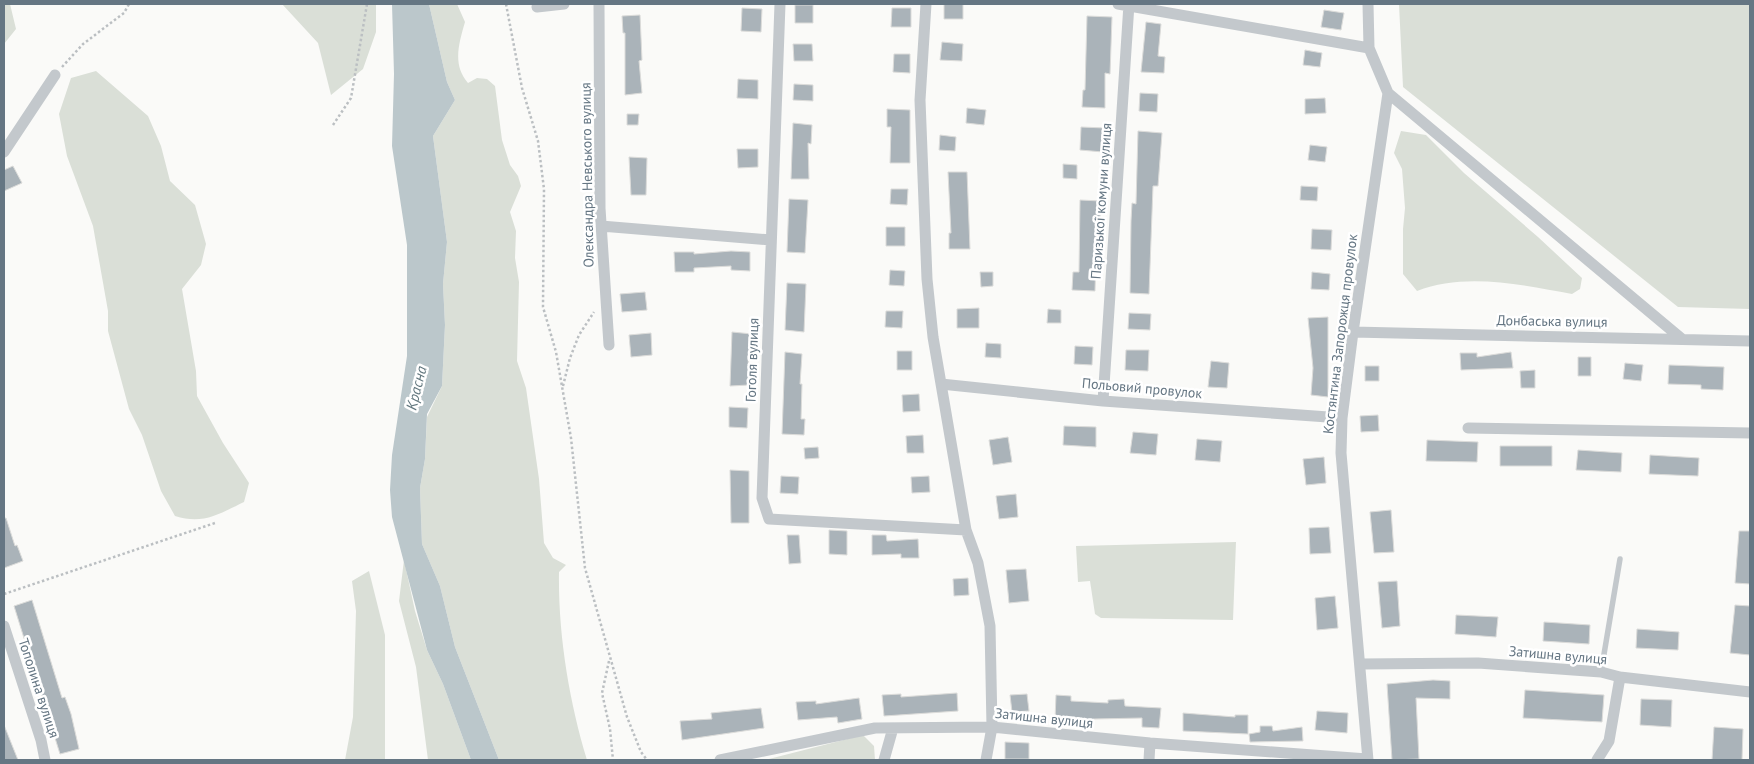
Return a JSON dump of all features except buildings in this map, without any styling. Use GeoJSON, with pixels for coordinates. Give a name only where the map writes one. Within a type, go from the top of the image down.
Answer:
{"type":"FeatureCollection","features":[{"type":"Feature","properties":{"kind":"street"},"geometry":{"type":"LineString","coordinates":[[537,7],[564,4]]}},
{"type":"Feature","properties":{"kind":"street","name":"Олександра Невського вулиця"},"geometry":{"type":"LineString","coordinates":[[599,4],[601,226],[608,345]]}},
{"type":"Feature","properties":{"kind":"street","name":"Гоголя вулиця"},"geometry":{"type":"LineString","coordinates":[[780,4],[762,498],[769,519],[966,530]]}},
{"type":"Feature","properties":{"kind":"street"},"geometry":{"type":"LineString","coordinates":[[926,4],[920,120],[927,279],[941,384],[966,530],[978,563],[990,626],[992,727],[986,760]]}},
{"type":"Feature","properties":{"kind":"street"},"geometry":{"type":"LineString","coordinates":[[1126,4],[1370,48]]}},
{"type":"Feature","properties":{"kind":"street","name":"Паризької комуни вулиця"},"geometry":{"type":"LineString","coordinates":[[1102,400],[1126,4]]}},
{"type":"Feature","properties":{"kind":"street"},"geometry":{"type":"LineString","coordinates":[[1368,4],[1370,48],[1388,93],[1682,339]]}},
{"type":"Feature","properties":{"kind":"street"},"geometry":{"type":"LineString","coordinates":[[4,152],[54,75]]}},
{"type":"Feature","properties":{"kind":"street","name":"Костянтина Запорожця провулок"},"geometry":{"type":"LineString","coordinates":[[1367,759],[1361,664],[1341,453],[1342,418],[1388,93]]}},
{"type":"Feature","properties":{"kind":"street"},"geometry":{"type":"LineString","coordinates":[[601,226],[771,240]]}},
{"type":"Feature","properties":{"kind":"street","name":"Донбаська вулиця"},"geometry":{"type":"LineString","coordinates":[[1353,332],[1750,341]]}},
{"type":"Feature","properties":{"kind":"street","name":"Польовий провулок"},"geometry":{"type":"LineString","coordinates":[[941,384],[1102,400],[1342,418]]}},
{"type":"Feature","properties":{"kind":"street"},"geometry":{"type":"LineString","coordinates":[[1468,428],[1750,433]]}},
{"type":"Feature","properties":{"kind":"street","name":"Тополина вулиця"},"geometry":{"type":"LineString","coordinates":[[4,626],[42,740],[45,760]]}},
{"type":"Feature","properties":{"kind":"street","name":"Затишна вулиця"},"geometry":{"type":"LineString","coordinates":[[1361,664],[1478,663],[1601,672],[1620,677],[1750,692]]}},
{"type":"Feature","properties":{"kind":"street"},"geometry":{"type":"LineString","coordinates":[[1597,760],[1609,741],[1620,677]]}},
{"type":"Feature","properties":{"kind":"street","name":"Затишна вулиця"},"geometry":{"type":"LineString","coordinates":[[720,760],[875,728],[992,727],[1150,743],[1367,759]]}},
{"type":"Feature","properties":{"kind":"street"},"geometry":{"type":"LineString","coordinates":[[884,760],[893,728]]}},
{"type":"Feature","properties":{"kind":"street"},"geometry":{"type":"LineString","coordinates":[[1149,760],[1150,743]]}},
{"type":"Feature","properties":{"kind":"lane"},"geometry":{"type":"LineString","coordinates":[[1601,672],[1620,559]]}},
{"type":"Feature","properties":{"kind":"path"},"geometry":{"type":"LineString","coordinates":[[54,75],[83,44],[124,13],[129,4]]}},
{"type":"Feature","properties":{"kind":"path"},"geometry":{"type":"LineString","coordinates":[[333,126],[351,98],[367,4]]}},
{"type":"Feature","properties":{"kind":"path"},"geometry":{"type":"LineString","coordinates":[[506,4],[522,88],[538,141],[544,189],[543,307],[556,352],[586,568],[626,717],[641,752],[647,760]]}},
{"type":"Feature","properties":{"kind":"path"},"geometry":{"type":"LineString","coordinates":[[562,389],[570,358],[579,335],[605,293]]}},
{"type":"Feature","properties":{"kind":"path"},"geometry":{"type":"LineString","coordinates":[[4,594],[215,522]]}},
{"type":"Feature","properties":{"kind":"path"},"geometry":{"type":"LineString","coordinates":[[610,659],[602,693],[610,729],[613,760]]}},
{"type":"Feature","properties":{"kind":"shaded area"},"geometry":{"type":"Polygon","coordinates":[[[4,4],[10,4],[16,29],[4,44],[4,4]]]}},
{"type":"Feature","properties":{"kind":"shaded area"},"geometry":{"type":"Polygon","coordinates":[[[282,4],[376,4],[376,32],[363,69],[331,95],[318,43],[282,4]]]}},
{"type":"Feature","properties":{"kind":"shaded area"},"geometry":{"type":"Polygon","coordinates":[[[429,4],[457,4],[465,22],[458,54],[460,69],[468,83],[477,78],[487,79],[495,86],[502,140],[510,165],[518,176],[521,186],[510,212],[516,231],[515,258],[519,282],[517,361],[526,388],[539,479],[544,543],[553,558],[566,565],[559,572],[560,619],[570,691],[587,760],[499,760],[455,647],[440,586],[422,544],[420,488],[425,459],[427,417],[442,386],[445,325],[443,284],[447,242],[433,136],[455,100],[447,82],[429,4]]]}},
{"type":"Feature","properties":{"kind":"shaded area"},"geometry":{"type":"Polygon","coordinates":[[[1399,4],[1750,4],[1750,309],[1678,307],[1403,87],[1399,4]]]}},
{"type":"Feature","properties":{"kind":"shaded area"},"geometry":{"type":"Polygon","coordinates":[[[96,71],[148,116],[161,146],[170,181],[195,205],[206,244],[201,265],[182,289],[196,371],[197,396],[223,443],[249,483],[244,502],[227,511],[203,519],[175,516],[161,491],[142,435],[129,409],[108,331],[108,311],[93,226],[67,156],[59,114],[71,78],[96,71]]]}},
{"type":"Feature","properties":{"kind":"shaded area"},"geometry":{"type":"Polygon","coordinates":[[[1401,131],[1426,135],[1464,173],[1582,278],[1580,289],[1572,294],[1514,284],[1474,281],[1435,285],[1417,291],[1403,274],[1405,208],[1402,169],[1394,153],[1401,131]]]}},
{"type":"Feature","properties":{"kind":"shaded area"},"geometry":{"type":"Polygon","coordinates":[[[1236,542],[1233,620],[1101,618],[1095,614],[1090,581],[1078,582],[1076,546],[1236,542]]]}},
{"type":"Feature","properties":{"kind":"shaded area"},"geometry":{"type":"Polygon","coordinates":[[[404,560],[415,611],[427,650],[443,684],[471,760],[428,760],[416,667],[399,601],[404,560]]]}},
{"type":"Feature","properties":{"kind":"shaded area"},"geometry":{"type":"Polygon","coordinates":[[[369,571],[385,635],[385,760],[345,760],[353,717],[356,611],[352,581],[369,571]]]}},
{"type":"Feature","properties":{"kind":"shaded area"},"geometry":{"type":"Polygon","coordinates":[[[863,735],[874,746],[875,760],[765,760],[863,735]]]}},
{"type":"Feature","properties":{"kind":"water","name":"Красна"},"geometry":{"type":"Polygon","coordinates":[[[392,4],[429,4],[447,82],[455,100],[433,136],[447,242],[443,284],[445,325],[442,386],[427,414],[425,459],[420,488],[422,544],[440,586],[455,647],[499,760],[471,760],[443,684],[427,650],[392,517],[390,490],[392,455],[407,356],[407,245],[392,146],[394,74],[392,4]]]}}]}
